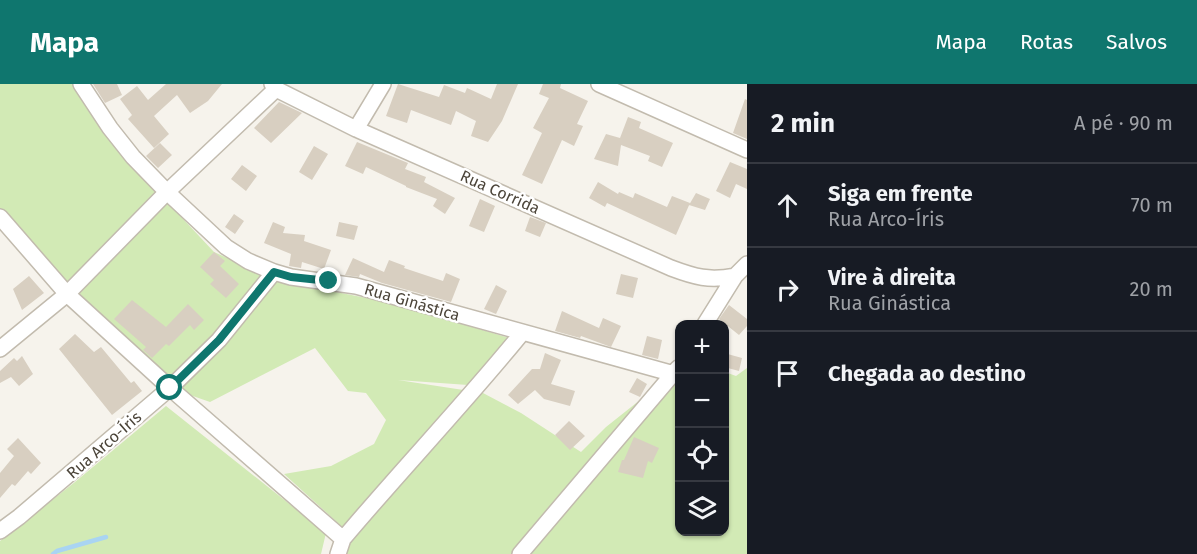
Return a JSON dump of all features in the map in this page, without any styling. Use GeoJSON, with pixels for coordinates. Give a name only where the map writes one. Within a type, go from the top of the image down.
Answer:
{"type":"FeatureCollection","features":[{"type":"Feature","properties":{"kind":"street","name":"Rua Ginástica"},"geometry":{"type":"LineString","coordinates":[[81,84],[122,144],[166,192],[226,247],[248,261],[291,277],[356,286],[522,333],[675,370]]}},
{"type":"Feature","properties":{"kind":"street"},"geometry":{"type":"LineString","coordinates":[[356,129],[383,84]]}},
{"type":"Feature","properties":{"kind":"street"},"geometry":{"type":"LineString","coordinates":[[599,84],[747,150]]}},
{"type":"Feature","properties":{"kind":"street"},"geometry":{"type":"LineString","coordinates":[[0,349],[67,294],[274,86]]}},
{"type":"Feature","properties":{"kind":"street","name":"Rua Corrida"},"geometry":{"type":"LineString","coordinates":[[274,86],[356,129],[671,268],[700,278],[719,279],[735,276]]}},
{"type":"Feature","properties":{"kind":"street"},"geometry":{"type":"LineString","coordinates":[[0,217],[6,233],[67,294],[170,388],[343,539]]}},
{"type":"Feature","properties":{"kind":"street"},"geometry":{"type":"LineString","coordinates":[[708,320],[735,276],[747,264]]}},
{"type":"Feature","properties":{"kind":"street","name":"Rua Arco-Íris"},"geometry":{"type":"LineString","coordinates":[[0,531],[170,388],[219,340],[274,272]]}},
{"type":"Feature","properties":{"kind":"street"},"geometry":{"type":"LineString","coordinates":[[338,554],[343,539],[412,458],[480,385],[522,333]]}},
{"type":"Feature","properties":{"kind":"street"},"geometry":{"type":"LineString","coordinates":[[520,554],[675,372]]}},
{"type":"Feature","properties":{"kind":"green space"},"geometry":{"type":"Polygon","coordinates":[[[0,84],[78,84],[156,190],[214,252],[277,280],[396,304],[516,340],[468,385],[398,380],[483,393],[521,413],[581,452],[606,427],[675,372],[675,536],[729,536],[729,373],[736,376],[747,368],[747,554],[346,554],[339,524],[284,474],[331,466],[374,444],[386,420],[366,393],[348,391],[315,348],[210,402],[170,388],[0,215],[0,84]]]}},
{"type":"Feature","properties":{"kind":"green space"},"geometry":{"type":"Polygon","coordinates":[[[166,406],[326,533],[321,554],[0,554],[0,541],[166,406]]]}},
{"type":"Feature","properties":{"kind":"building"},"geometry":{"type":"Polygon","coordinates":[[[93,84],[117,84],[122,95],[105,103],[93,84]]]}},
{"type":"Feature","properties":{"kind":"building"},"geometry":{"type":"Polygon","coordinates":[[[166,84],[222,84],[208,101],[190,113],[177,95],[154,116],[169,134],[154,148],[128,119],[132,115],[120,99],[137,86],[148,100],[166,84]]]}},
{"type":"Feature","properties":{"kind":"building"},"geometry":{"type":"Polygon","coordinates":[[[398,84],[439,97],[444,85],[465,93],[467,88],[491,99],[497,84],[518,84],[502,121],[488,142],[471,136],[476,121],[456,111],[451,125],[411,110],[407,123],[386,116],[398,84]]]}},
{"type":"Feature","properties":{"kind":"building"},"geometry":{"type":"Polygon","coordinates":[[[543,84],[561,84],[560,88],[588,101],[577,124],[583,126],[574,146],[562,140],[542,184],[522,175],[542,133],[533,128],[549,98],[539,94],[543,84]]]}},
{"type":"Feature","properties":{"kind":"building"},"geometry":{"type":"Polygon","coordinates":[[[745,99],[747,100],[747,139],[733,133],[745,99]]]}},
{"type":"Feature","properties":{"kind":"building"},"geometry":{"type":"Polygon","coordinates":[[[279,102],[302,113],[271,143],[254,128],[279,102]]]}},
{"type":"Feature","properties":{"kind":"building"},"geometry":{"type":"Polygon","coordinates":[[[628,117],[641,122],[639,128],[673,143],[662,167],[648,161],[650,156],[621,145],[618,166],[594,159],[606,134],[620,138],[628,117]]]}},
{"type":"Feature","properties":{"kind":"building"},"geometry":{"type":"Polygon","coordinates":[[[357,142],[408,163],[405,169],[426,177],[424,182],[455,198],[445,214],[433,206],[437,199],[366,167],[363,174],[345,166],[357,142]]]}},
{"type":"Feature","properties":{"kind":"building"},"geometry":{"type":"Polygon","coordinates":[[[160,143],[172,155],[158,168],[146,156],[160,143]]]}},
{"type":"Feature","properties":{"kind":"building"},"geometry":{"type":"Polygon","coordinates":[[[314,146],[328,154],[312,180],[299,172],[314,146]]]}},
{"type":"Feature","properties":{"kind":"building"},"geometry":{"type":"Polygon","coordinates":[[[730,162],[747,169],[747,189],[736,184],[730,198],[716,191],[730,162]]]}},
{"type":"Feature","properties":{"kind":"building"},"geometry":{"type":"Polygon","coordinates":[[[242,165],[257,176],[246,191],[231,179],[242,165]]]}},
{"type":"Feature","properties":{"kind":"building"},"geometry":{"type":"Polygon","coordinates":[[[598,182],[618,194],[619,192],[633,198],[635,193],[667,207],[672,196],[690,203],[676,235],[607,203],[605,207],[589,198],[598,182]]]}},
{"type":"Feature","properties":{"kind":"building"},"geometry":{"type":"Polygon","coordinates":[[[696,193],[710,199],[705,210],[689,205],[696,193]]]}},
{"type":"Feature","properties":{"kind":"building"},"geometry":{"type":"Polygon","coordinates":[[[480,199],[495,206],[484,232],[469,226],[480,199]]]}},
{"type":"Feature","properties":{"kind":"building"},"geometry":{"type":"Polygon","coordinates":[[[234,214],[244,221],[235,234],[225,227],[234,214]]]}},
{"type":"Feature","properties":{"kind":"building"},"geometry":{"type":"Polygon","coordinates":[[[530,217],[546,223],[540,237],[525,231],[530,217]]]}},
{"type":"Feature","properties":{"kind":"building"},"geometry":{"type":"Polygon","coordinates":[[[273,222],[285,227],[283,233],[305,235],[304,241],[331,250],[324,269],[302,262],[301,268],[289,266],[291,254],[264,243],[273,222]]]}},
{"type":"Feature","properties":{"kind":"building"},"geometry":{"type":"Polygon","coordinates":[[[339,222],[358,226],[354,240],[336,236],[339,222]]]}},
{"type":"Feature","properties":{"kind":"building"},"geometry":{"type":"Polygon","coordinates":[[[214,252],[225,261],[220,266],[239,284],[226,298],[210,284],[214,280],[200,267],[214,252]]]}},
{"type":"Feature","properties":{"kind":"building"},"geometry":{"type":"Polygon","coordinates":[[[353,258],[384,272],[389,260],[405,266],[404,268],[443,281],[446,273],[460,279],[451,302],[382,283],[360,274],[359,277],[345,275],[353,258]]]}},
{"type":"Feature","properties":{"kind":"building"},"geometry":{"type":"Polygon","coordinates":[[[621,274],[638,278],[633,298],[616,294],[621,274]]]}},
{"type":"Feature","properties":{"kind":"building"},"geometry":{"type":"Polygon","coordinates":[[[29,276],[44,293],[22,310],[13,289],[29,276]]]}},
{"type":"Feature","properties":{"kind":"building"},"geometry":{"type":"Polygon","coordinates":[[[496,285],[507,291],[496,314],[484,309],[496,285]]]}},
{"type":"Feature","properties":{"kind":"building"},"geometry":{"type":"Polygon","coordinates":[[[132,300],[166,327],[188,304],[204,320],[194,330],[190,325],[169,346],[166,344],[152,358],[143,350],[146,347],[114,319],[132,300]]]}},
{"type":"Feature","properties":{"kind":"building"},"geometry":{"type":"Polygon","coordinates":[[[729,305],[747,319],[747,326],[739,335],[729,327],[729,320],[719,319],[729,305]]]}},
{"type":"Feature","properties":{"kind":"building"},"geometry":{"type":"Polygon","coordinates":[[[562,311],[599,328],[603,318],[621,326],[611,347],[581,336],[580,338],[555,331],[562,311]]]}},
{"type":"Feature","properties":{"kind":"building"},"geometry":{"type":"Polygon","coordinates":[[[75,334],[94,352],[101,347],[131,383],[134,381],[142,391],[112,415],[59,349],[75,334]]]}},
{"type":"Feature","properties":{"kind":"building"},"geometry":{"type":"Polygon","coordinates":[[[647,336],[662,340],[658,359],[642,355],[647,336]]]}},
{"type":"Feature","properties":{"kind":"building"},"geometry":{"type":"Polygon","coordinates":[[[545,353],[561,360],[551,384],[575,391],[570,406],[544,399],[535,390],[518,404],[508,395],[532,369],[540,369],[545,353]]]}},
{"type":"Feature","properties":{"kind":"building"},"geometry":{"type":"Polygon","coordinates":[[[729,354],[742,358],[739,371],[729,368],[729,354]]]}},
{"type":"Feature","properties":{"kind":"building"},"geometry":{"type":"Polygon","coordinates":[[[22,356],[33,374],[19,386],[11,377],[0,383],[0,371],[14,358],[17,361],[22,356]]]}},
{"type":"Feature","properties":{"kind":"building"},"geometry":{"type":"Polygon","coordinates":[[[637,378],[647,384],[640,397],[629,392],[637,378]]]}},
{"type":"Feature","properties":{"kind":"building"},"geometry":{"type":"Polygon","coordinates":[[[569,421],[585,436],[570,450],[555,435],[569,421]]]}},
{"type":"Feature","properties":{"kind":"building"},"geometry":{"type":"Polygon","coordinates":[[[634,437],[659,448],[652,463],[648,461],[643,478],[618,472],[634,437]]]}},
{"type":"Feature","properties":{"kind":"building"},"geometry":{"type":"Polygon","coordinates":[[[18,438],[41,463],[31,474],[28,471],[15,486],[12,484],[0,498],[0,473],[14,456],[7,449],[18,438]]]}},
{"type":"Feature","properties":{"kind":"waterway"},"geometry":{"type":"LineString","coordinates":[[53,554],[106,537]]}},
{"type":"Feature","properties":{"kind":"route"},"geometry":{"type":"LineString","coordinates":[[170,388],[219,340],[274,272],[291,277],[329,281]]}}]}
